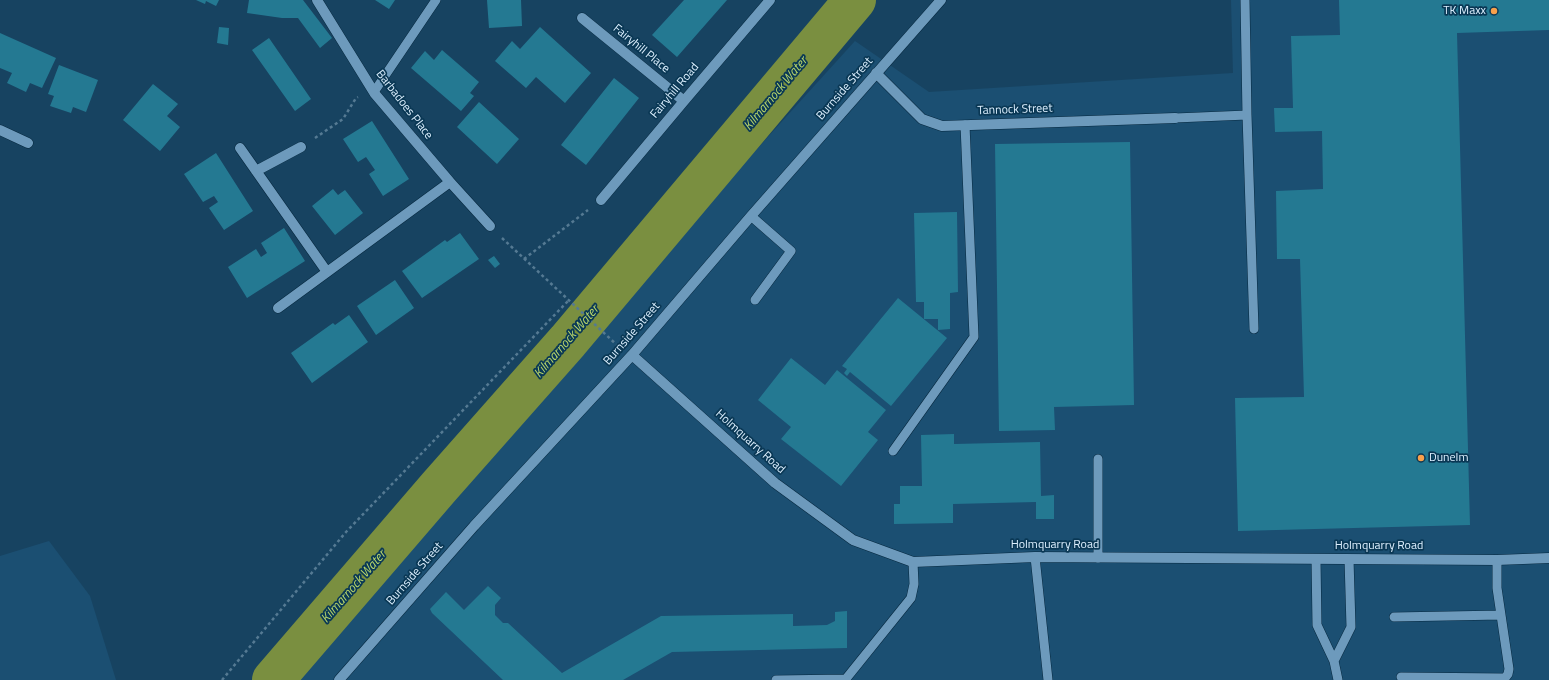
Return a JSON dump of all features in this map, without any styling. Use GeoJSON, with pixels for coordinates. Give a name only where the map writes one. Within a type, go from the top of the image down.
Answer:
{"type":"FeatureCollection","features":[{"type":"Feature","properties":{"kind":"street","name":"Barbadoes Place"},"geometry":{"type":"LineString","coordinates":[[317,0],[375,93],[450,182],[490,226]]}},
{"type":"Feature","properties":{"kind":"street","name":"Fairyhill Road"},"geometry":{"type":"LineString","coordinates":[[601,200],[770,0]]}},
{"type":"Feature","properties":{"kind":"street","name":"Burnside Street"},"geometry":{"type":"LineString","coordinates":[[339,680],[474,526],[632,355],[751,216],[941,0]]}},
{"type":"Feature","properties":{"kind":"street","name":"Fairyhill Place"},"geometry":{"type":"LineString","coordinates":[[582,18],[684,101]]}},
{"type":"Feature","properties":{"kind":"street","name":"Tannock Street"},"geometry":{"type":"LineString","coordinates":[[876,73],[922,119],[942,126],[1175,118]]}},
{"type":"Feature","properties":{"kind":"street"},"geometry":{"type":"LineString","coordinates":[[0,130],[28,143]]}},
{"type":"Feature","properties":{"kind":"street"},"geometry":{"type":"LineString","coordinates":[[256,171],[302,147]]}},
{"type":"Feature","properties":{"kind":"street"},"geometry":{"type":"LineString","coordinates":[[240,148],[327,272]]}},
{"type":"Feature","properties":{"kind":"street"},"geometry":{"type":"LineString","coordinates":[[278,308],[450,182]]}},
{"type":"Feature","properties":{"kind":"street","name":"Holmquarry Road"},"geometry":{"type":"LineString","coordinates":[[632,355],[775,483],[853,540],[913,562],[1035,557],[1497,560],[1549,558]]}},
{"type":"Feature","properties":{"kind":"lane"},"geometry":{"type":"LineString","coordinates":[[375,93],[436,0]]}},
{"type":"Feature","properties":{"kind":"lane"},"geometry":{"type":"LineString","coordinates":[[1245,0],[1246,115],[1254,329]]}},
{"type":"Feature","properties":{"kind":"lane"},"geometry":{"type":"LineString","coordinates":[[1175,118],[1246,115]]}},
{"type":"Feature","properties":{"kind":"lane"},"geometry":{"type":"LineString","coordinates":[[893,451],[974,337],[966,125]]}},
{"type":"Feature","properties":{"kind":"lane"},"geometry":{"type":"LineString","coordinates":[[751,216],[791,251],[755,300]]}},
{"type":"Feature","properties":{"kind":"lane"},"geometry":{"type":"LineString","coordinates":[[1098,459],[1098,558]]}},
{"type":"Feature","properties":{"kind":"lane"},"geometry":{"type":"LineString","coordinates":[[1035,557],[1048,680]]}},
{"type":"Feature","properties":{"kind":"lane"},"geometry":{"type":"LineString","coordinates":[[1316,559],[1316,625],[1334,661],[1338,680]]}},
{"type":"Feature","properties":{"kind":"lane"},"geometry":{"type":"LineString","coordinates":[[1334,661],[1351,627],[1349,559]]}},
{"type":"Feature","properties":{"kind":"lane"},"geometry":{"type":"LineString","coordinates":[[1401,677],[1505,678],[1509,669],[1497,588],[1497,560]]}},
{"type":"Feature","properties":{"kind":"lane"},"geometry":{"type":"LineString","coordinates":[[776,680],[845,679],[911,598],[914,584],[913,562]]}},
{"type":"Feature","properties":{"kind":"lane"},"geometry":{"type":"LineString","coordinates":[[1394,617],[1501,614]]}},
{"type":"Feature","properties":{"kind":"path"},"geometry":{"type":"LineString","coordinates":[[302,147],[343,119],[356,98],[375,93]]}},
{"type":"Feature","properties":{"kind":"path"},"geometry":{"type":"LineString","coordinates":[[524,259],[601,200]]}},
{"type":"Feature","properties":{"kind":"path"},"geometry":{"type":"LineString","coordinates":[[490,226],[568,301],[619,347]]}},
{"type":"Feature","properties":{"kind":"path"},"geometry":{"type":"LineString","coordinates":[[222,680],[346,532],[568,301]]}},
{"type":"Feature","properties":{"kind":"shaded area"},"geometry":{"type":"Polygon","coordinates":[[[1231,0],[1549,0],[1549,680],[275,680],[855,41],[929,92],[1233,73],[1231,0]]]}},
{"type":"Feature","properties":{"kind":"shaded area"},"geometry":{"type":"Polygon","coordinates":[[[49,541],[90,596],[116,680],[0,680],[0,556],[49,541]]]}},
{"type":"Feature","properties":{"kind":"building"},"geometry":{"type":"Polygon","coordinates":[[[196,0],[219,0],[216,6],[206,1],[205,4],[196,0]]]}},
{"type":"Feature","properties":{"kind":"building"},"geometry":{"type":"Polygon","coordinates":[[[249,0],[303,0],[332,38],[320,48],[298,18],[282,18],[247,13],[249,0]]]}},
{"type":"Feature","properties":{"kind":"building"},"geometry":{"type":"Polygon","coordinates":[[[375,0],[395,0],[389,9],[375,0]]]}},
{"type":"Feature","properties":{"kind":"building"},"geometry":{"type":"Polygon","coordinates":[[[487,0],[521,0],[522,26],[489,28],[487,0]]]}},
{"type":"Feature","properties":{"kind":"building"},"geometry":{"type":"Polygon","coordinates":[[[684,0],[727,0],[677,57],[652,35],[684,0]]]}},
{"type":"Feature","properties":{"kind":"building"},"geometry":{"type":"Polygon","coordinates":[[[1339,0],[1549,0],[1549,30],[1457,33],[1470,525],[1238,531],[1235,398],[1304,397],[1300,259],[1277,259],[1276,191],[1323,189],[1322,131],[1275,132],[1274,108],[1293,108],[1291,36],[1340,35],[1339,0]]]}},
{"type":"Feature","properties":{"kind":"building"},"geometry":{"type":"Polygon","coordinates":[[[219,27],[229,28],[228,45],[217,43],[219,27]]]}},
{"type":"Feature","properties":{"kind":"building"},"geometry":{"type":"Polygon","coordinates":[[[540,27],[591,73],[565,103],[536,77],[526,88],[495,61],[512,41],[520,49],[540,27]]]}},
{"type":"Feature","properties":{"kind":"building"},"geometry":{"type":"Polygon","coordinates":[[[0,33],[56,58],[42,88],[30,83],[26,92],[7,83],[12,73],[0,68],[0,33]]]}},
{"type":"Feature","properties":{"kind":"building"},"geometry":{"type":"Polygon","coordinates":[[[269,38],[311,99],[295,111],[252,50],[269,38]]]}},
{"type":"Feature","properties":{"kind":"building"},"geometry":{"type":"Polygon","coordinates":[[[442,50],[479,82],[470,93],[474,96],[461,111],[411,68],[425,51],[434,60],[442,50]]]}},
{"type":"Feature","properties":{"kind":"building"},"geometry":{"type":"Polygon","coordinates":[[[59,65],[98,80],[86,112],[73,107],[71,113],[50,106],[54,96],[48,94],[59,65]]]}},
{"type":"Feature","properties":{"kind":"building"},"geometry":{"type":"Polygon","coordinates":[[[614,78],[639,98],[586,165],[561,145],[614,78]]]}},
{"type":"Feature","properties":{"kind":"building"},"geometry":{"type":"Polygon","coordinates":[[[153,84],[178,104],[167,116],[180,127],[160,151],[123,120],[153,84]]]}},
{"type":"Feature","properties":{"kind":"building"},"geometry":{"type":"Polygon","coordinates":[[[479,102],[519,139],[497,164],[457,127],[479,102]]]}},
{"type":"Feature","properties":{"kind":"building"},"geometry":{"type":"Polygon","coordinates":[[[372,121],[409,179],[383,196],[369,174],[375,170],[366,157],[358,162],[343,139],[372,121]]]}},
{"type":"Feature","properties":{"kind":"building"},"geometry":{"type":"Polygon","coordinates":[[[1130,142],[1134,405],[1054,407],[1055,430],[999,431],[995,144],[1130,142]]]}},
{"type":"Feature","properties":{"kind":"building"},"geometry":{"type":"Polygon","coordinates":[[[216,153],[253,211],[224,230],[209,208],[218,202],[214,196],[203,202],[184,174],[216,153]]]}},
{"type":"Feature","properties":{"kind":"building"},"geometry":{"type":"Polygon","coordinates":[[[333,189],[338,195],[345,190],[363,213],[335,235],[312,206],[333,189]]]}},
{"type":"Feature","properties":{"kind":"building"},"geometry":{"type":"Polygon","coordinates":[[[957,212],[958,292],[950,293],[950,329],[938,330],[938,319],[924,319],[924,302],[916,302],[914,213],[957,212]]]}},
{"type":"Feature","properties":{"kind":"building"},"geometry":{"type":"Polygon","coordinates":[[[284,228],[305,261],[247,298],[228,267],[256,249],[261,257],[267,253],[261,243],[284,228]]]}},
{"type":"Feature","properties":{"kind":"building"},"geometry":{"type":"Polygon","coordinates":[[[460,233],[479,259],[422,298],[402,271],[445,240],[447,242],[460,233]]]}},
{"type":"Feature","properties":{"kind":"building"},"geometry":{"type":"Polygon","coordinates":[[[494,256],[500,264],[495,268],[488,260],[494,256]]]}},
{"type":"Feature","properties":{"kind":"building"},"geometry":{"type":"Polygon","coordinates":[[[395,280],[414,308],[376,335],[357,306],[395,280]]]}},
{"type":"Feature","properties":{"kind":"building"},"geometry":{"type":"Polygon","coordinates":[[[898,298],[947,338],[891,406],[850,372],[847,376],[844,373],[847,369],[842,366],[898,298]]]}},
{"type":"Feature","properties":{"kind":"building"},"geometry":{"type":"Polygon","coordinates":[[[349,315],[368,342],[312,383],[291,353],[333,323],[335,325],[349,315]]]}},
{"type":"Feature","properties":{"kind":"building"},"geometry":{"type":"Polygon","coordinates":[[[791,358],[825,385],[837,370],[886,410],[868,432],[878,440],[841,486],[781,439],[791,427],[758,400],[791,358]]]}},
{"type":"Feature","properties":{"kind":"building"},"geometry":{"type":"Polygon","coordinates":[[[954,434],[954,444],[1040,442],[1041,496],[1054,495],[1054,519],[1036,519],[1036,502],[953,504],[953,523],[894,524],[894,504],[900,504],[900,486],[922,486],[921,435],[954,434]]]}},
{"type":"Feature","properties":{"kind":"building"},"geometry":{"type":"Polygon","coordinates":[[[488,586],[501,598],[495,605],[495,615],[503,623],[508,623],[562,673],[661,616],[793,614],[793,626],[827,625],[835,621],[835,612],[847,611],[847,648],[672,652],[623,680],[503,680],[432,613],[430,609],[446,592],[464,610],[488,586]]]}},
{"type":"Feature","properties":{"kind":"waterway","name":"Kilmarnock Water"},"geometry":{"type":"LineString","coordinates":[[273,680],[439,487],[568,341],[855,0]]}},
{"type":"Feature","properties":{"kind":"place","name":"TK Maxx"},"geometry":{"type":"Point","coordinates":[1494,11]}},
{"type":"Feature","properties":{"kind":"place","name":"Dunelm"},"geometry":{"type":"Point","coordinates":[1421,458]}}]}
